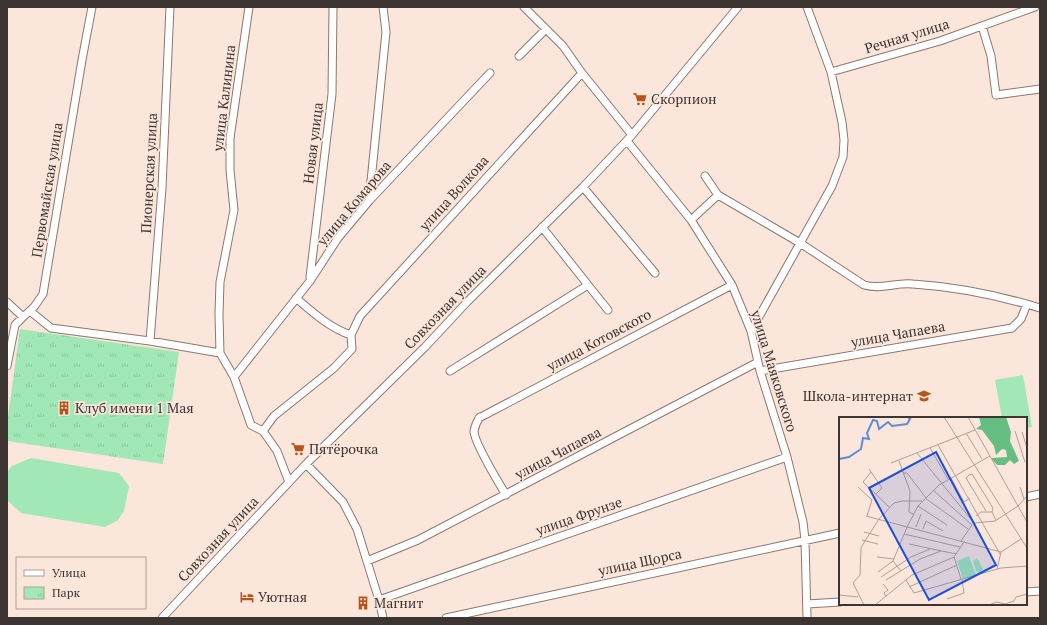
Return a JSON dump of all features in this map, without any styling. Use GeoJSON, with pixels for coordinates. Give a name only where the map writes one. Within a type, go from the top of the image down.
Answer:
{"type":"FeatureCollection","features":[{"type":"Feature","properties":{"kind":"street","name":"Первомайская улица"},"geometry":{"type":"LineString","coordinates":[[7,366],[15,325],[34,308],[43,294],[92,7]]}},
{"type":"Feature","properties":{"kind":"street","name":"Пионерская улица"},"geometry":{"type":"LineString","coordinates":[[150,341],[162,188],[170,7]]}},
{"type":"Feature","properties":{"kind":"street","name":"улица Калинина"},"geometry":{"type":"LineString","coordinates":[[249,7],[230,138],[230,170],[234,210],[220,282],[220,353],[234,377],[251,425],[263,431],[277,451],[289,482]]}},
{"type":"Feature","properties":{"kind":"street","name":"Новая улица"},"geometry":{"type":"LineString","coordinates":[[310,280],[332,94],[333,7]]}},
{"type":"Feature","properties":{"kind":"street"},"geometry":{"type":"LineString","coordinates":[[369,201],[386,32],[383,7]]}},
{"type":"Feature","properties":{"kind":"street","name":"улица Маяковского"},"geometry":{"type":"LineString","coordinates":[[524,7],[564,46],[629,138],[691,220],[732,285],[751,331],[760,371],[787,457],[803,522],[805,540],[807,618]]}},
{"type":"Feature","properties":{"kind":"street","name":"Совхозная улица"},"geometry":{"type":"LineString","coordinates":[[162,618],[306,464],[425,347],[467,302],[583,187],[629,138],[738,7]]}},
{"type":"Feature","properties":{"kind":"street"},"geometry":{"type":"LineString","coordinates":[[751,331],[832,186],[843,157],[844,140],[842,122],[831,72],[807,7]]}},
{"type":"Feature","properties":{"kind":"street","name":"Речная улица"},"geometry":{"type":"LineString","coordinates":[[831,72],[940,41],[1036,7]]}},
{"type":"Feature","properties":{"kind":"street"},"geometry":{"type":"LineString","coordinates":[[982,26],[991,56],[996,95],[1040,89]]}},
{"type":"Feature","properties":{"kind":"street"},"geometry":{"type":"LineString","coordinates":[[519,56],[546,28]]}},
{"type":"Feature","properties":{"kind":"street","name":"улица Комарова"},"geometry":{"type":"LineString","coordinates":[[234,377],[310,280],[338,238],[369,201],[490,73]]}},
{"type":"Feature","properties":{"kind":"street","name":"улица Волкова"},"geometry":{"type":"LineString","coordinates":[[263,431],[274,416],[334,368],[352,349],[351,335],[360,316],[582,73]]}},
{"type":"Feature","properties":{"kind":"street"},"geometry":{"type":"LineString","coordinates":[[705,176],[718,195],[800,243],[864,285],[874,288],[910,283],[967,290],[997,295],[1040,308]]}},
{"type":"Feature","properties":{"kind":"street"},"geometry":{"type":"LineString","coordinates":[[583,187],[655,273]]}},
{"type":"Feature","properties":{"kind":"street"},"geometry":{"type":"LineString","coordinates":[[691,220],[718,195]]}},
{"type":"Feature","properties":{"kind":"street"},"geometry":{"type":"LineString","coordinates":[[542,227],[608,310]]}},
{"type":"Feature","properties":{"kind":"street"},"geometry":{"type":"LineString","coordinates":[[450,371],[588,285]]}},
{"type":"Feature","properties":{"kind":"street","name":"улица Котовского"},"geometry":{"type":"LineString","coordinates":[[506,495],[478,445],[474,433],[476,423],[479,418],[732,285]]}},
{"type":"Feature","properties":{"kind":"street"},"geometry":{"type":"LineString","coordinates":[[296,298],[312,313],[343,332],[351,335]]}},
{"type":"Feature","properties":{"kind":"street"},"geometry":{"type":"LineString","coordinates":[[7,302],[23,317]]}},
{"type":"Feature","properties":{"kind":"street","name":"улица Чапаева"},"geometry":{"type":"LineString","coordinates":[[760,371],[1012,328],[1021,319],[1027,304]]}},
{"type":"Feature","properties":{"kind":"street"},"geometry":{"type":"LineString","coordinates":[[30,311],[51,328],[150,341],[220,353]]}},
{"type":"Feature","properties":{"kind":"street","name":"улица Чапаева"},"geometry":{"type":"LineString","coordinates":[[367,561],[418,540],[758,362]]}},
{"type":"Feature","properties":{"kind":"street","name":"улица Фрунзе"},"geometry":{"type":"LineString","coordinates":[[379,600],[787,457]]}},
{"type":"Feature","properties":{"kind":"street"},"geometry":{"type":"LineString","coordinates":[[306,464],[343,502],[357,529],[379,600],[383,618]]}},
{"type":"Feature","properties":{"kind":"street"},"geometry":{"type":"LineString","coordinates":[[1027,497],[1040,494]]}},
{"type":"Feature","properties":{"kind":"street","name":"улица Щорса"},"geometry":{"type":"LineString","coordinates":[[446,618],[839,533]]}},
{"type":"Feature","properties":{"kind":"street"},"geometry":{"type":"LineString","coordinates":[[1027,592],[1040,591]]}},
{"type":"Feature","properties":{"kind":"street"},"geometry":{"type":"LineString","coordinates":[[807,604],[839,602]]}},
{"type":"Feature","properties":{"kind":"green space"},"geometry":{"type":"Polygon","coordinates":[[[20,329],[179,352],[163,464],[7,441],[7,424],[20,329]]]}},
{"type":"Feature","properties":{"kind":"green space"},"geometry":{"type":"Polygon","coordinates":[[[1023,375],[1032,427],[1027,428],[1027,417],[1002,417],[995,380],[1023,375]]]}},
{"type":"Feature","properties":{"kind":"green space"},"geometry":{"type":"Polygon","coordinates":[[[31,458],[119,473],[129,486],[124,511],[118,520],[105,527],[21,513],[7,500],[7,472],[12,466],[31,458]]]}},
{"type":"Feature","properties":{"kind":"place","name":"Скорпион"},"geometry":{"type":"Point","coordinates":[640,99]}},
{"type":"Feature","properties":{"kind":"place","name":"Школа-интернат"},"geometry":{"type":"Point","coordinates":[924,396]}},
{"type":"Feature","properties":{"kind":"place","name":"Клуб имени 1 Мая"},"geometry":{"type":"Point","coordinates":[64,408]}},
{"type":"Feature","properties":{"kind":"place","name":"Пятёрочка"},"geometry":{"type":"Point","coordinates":[298,449]}},
{"type":"Feature","properties":{"kind":"place","name":"Уютная"},"geometry":{"type":"Point","coordinates":[247,597]}},
{"type":"Feature","properties":{"kind":"place","name":"Магнит"},"geometry":{"type":"Point","coordinates":[363,603]}}]}
